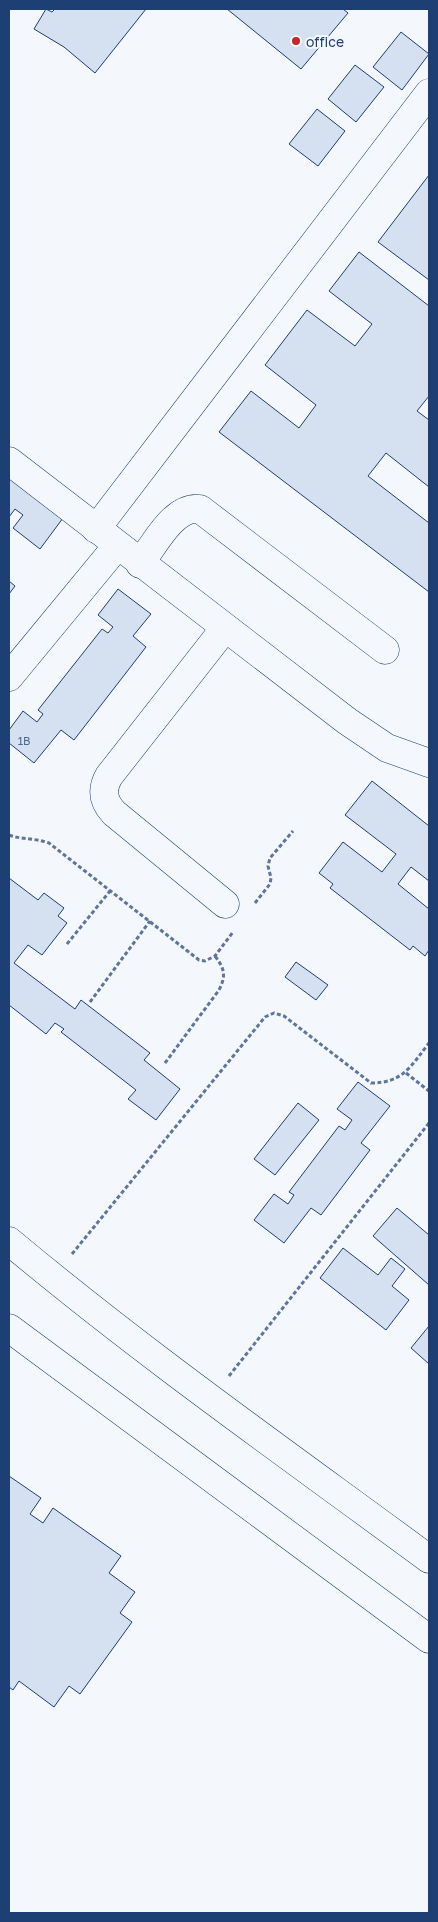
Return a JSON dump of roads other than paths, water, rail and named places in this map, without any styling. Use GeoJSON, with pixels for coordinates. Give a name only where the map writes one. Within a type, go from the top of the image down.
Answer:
{"type":"FeatureCollection","features":[{"type":"Feature","properties":{"kind":"street"},"geometry":{"type":"LineString","coordinates":[[96,529],[429,93]]}},
{"type":"Feature","properties":{"kind":"street"},"geometry":{"type":"LineString","coordinates":[[9,461],[140,564],[387,748],[429,763]]}},
{"type":"Feature","properties":{"kind":"street"},"geometry":{"type":"LineString","coordinates":[[140,564],[180,512],[193,508],[200,509],[385,650]]}},
{"type":"Feature","properties":{"kind":"street"},"geometry":{"type":"LineString","coordinates":[[9,677],[118,546]]}},
{"type":"Feature","properties":{"kind":"street"},"geometry":{"type":"LineString","coordinates":[[225,628],[109,776],[104,785],[104,796],[107,805],[114,814],[225,904]]}},
{"type":"Feature","properties":{"kind":"street"},"geometry":{"type":"LineString","coordinates":[[9,1241],[53,1278],[211,1398],[429,1559]]}},
{"type":"Feature","properties":{"kind":"street"},"geometry":{"type":"LineString","coordinates":[[9,1328],[429,1639]]}},
{"type":"Feature","properties":{"kind":"place","name":"office"},"geometry":{"type":"Point","coordinates":[296,41]}}]}
